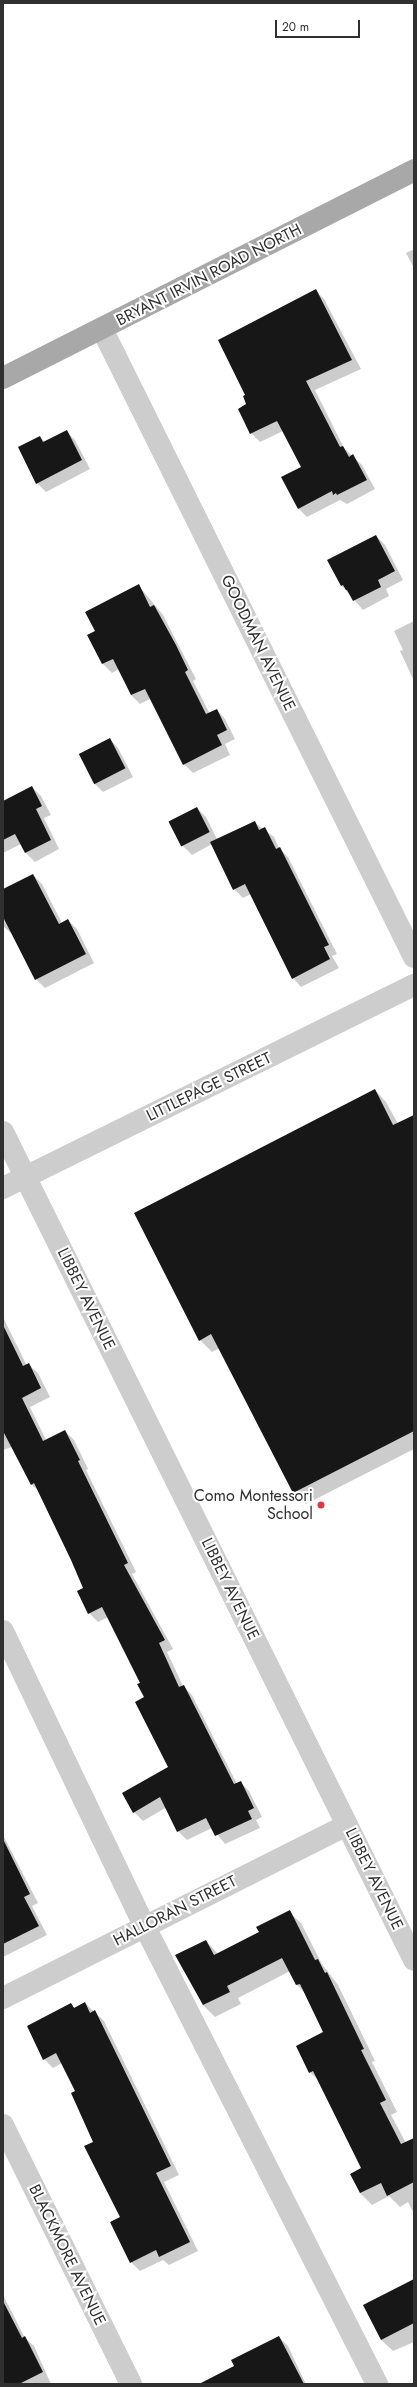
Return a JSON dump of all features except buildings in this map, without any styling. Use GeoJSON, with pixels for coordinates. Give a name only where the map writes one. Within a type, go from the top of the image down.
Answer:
{"type":"FeatureCollection","features":[{"type":"Feature","properties":{"kind":"main road","name":"BRYANT IRVIN ROAD NORTH"},"geometry":{"type":"LineString","coordinates":[[3,378],[414,170]]}},
{"type":"Feature","properties":{"kind":"street","name":"GOODMAN AVENUE"},"geometry":{"type":"LineString","coordinates":[[102,329],[414,957]]}},
{"type":"Feature","properties":{"kind":"street","name":"LITTLEPAGE STREET"},"geometry":{"type":"LineString","coordinates":[[3,1188],[414,985]]}},
{"type":"Feature","properties":{"kind":"street","name":"LIBBEY AVENUE"},"geometry":{"type":"LineString","coordinates":[[3,1132],[414,1960]]}},
{"type":"Feature","properties":{"kind":"street"},"geometry":{"type":"LineString","coordinates":[[3,1631],[144,1927],[377,2384]]}},
{"type":"Feature","properties":{"kind":"street","name":"HALLORAN STREET"},"geometry":{"type":"LineString","coordinates":[[3,1998],[347,1825]]}},
{"type":"Feature","properties":{"kind":"street","name":"BLACKMORE AVENUE"},"geometry":{"type":"LineString","coordinates":[[3,2125],[131,2384]]}},
{"type":"Feature","properties":{"kind":"place","name":"Como Montessori School"},"geometry":{"type":"Point","coordinates":[321,1505]}}]}
